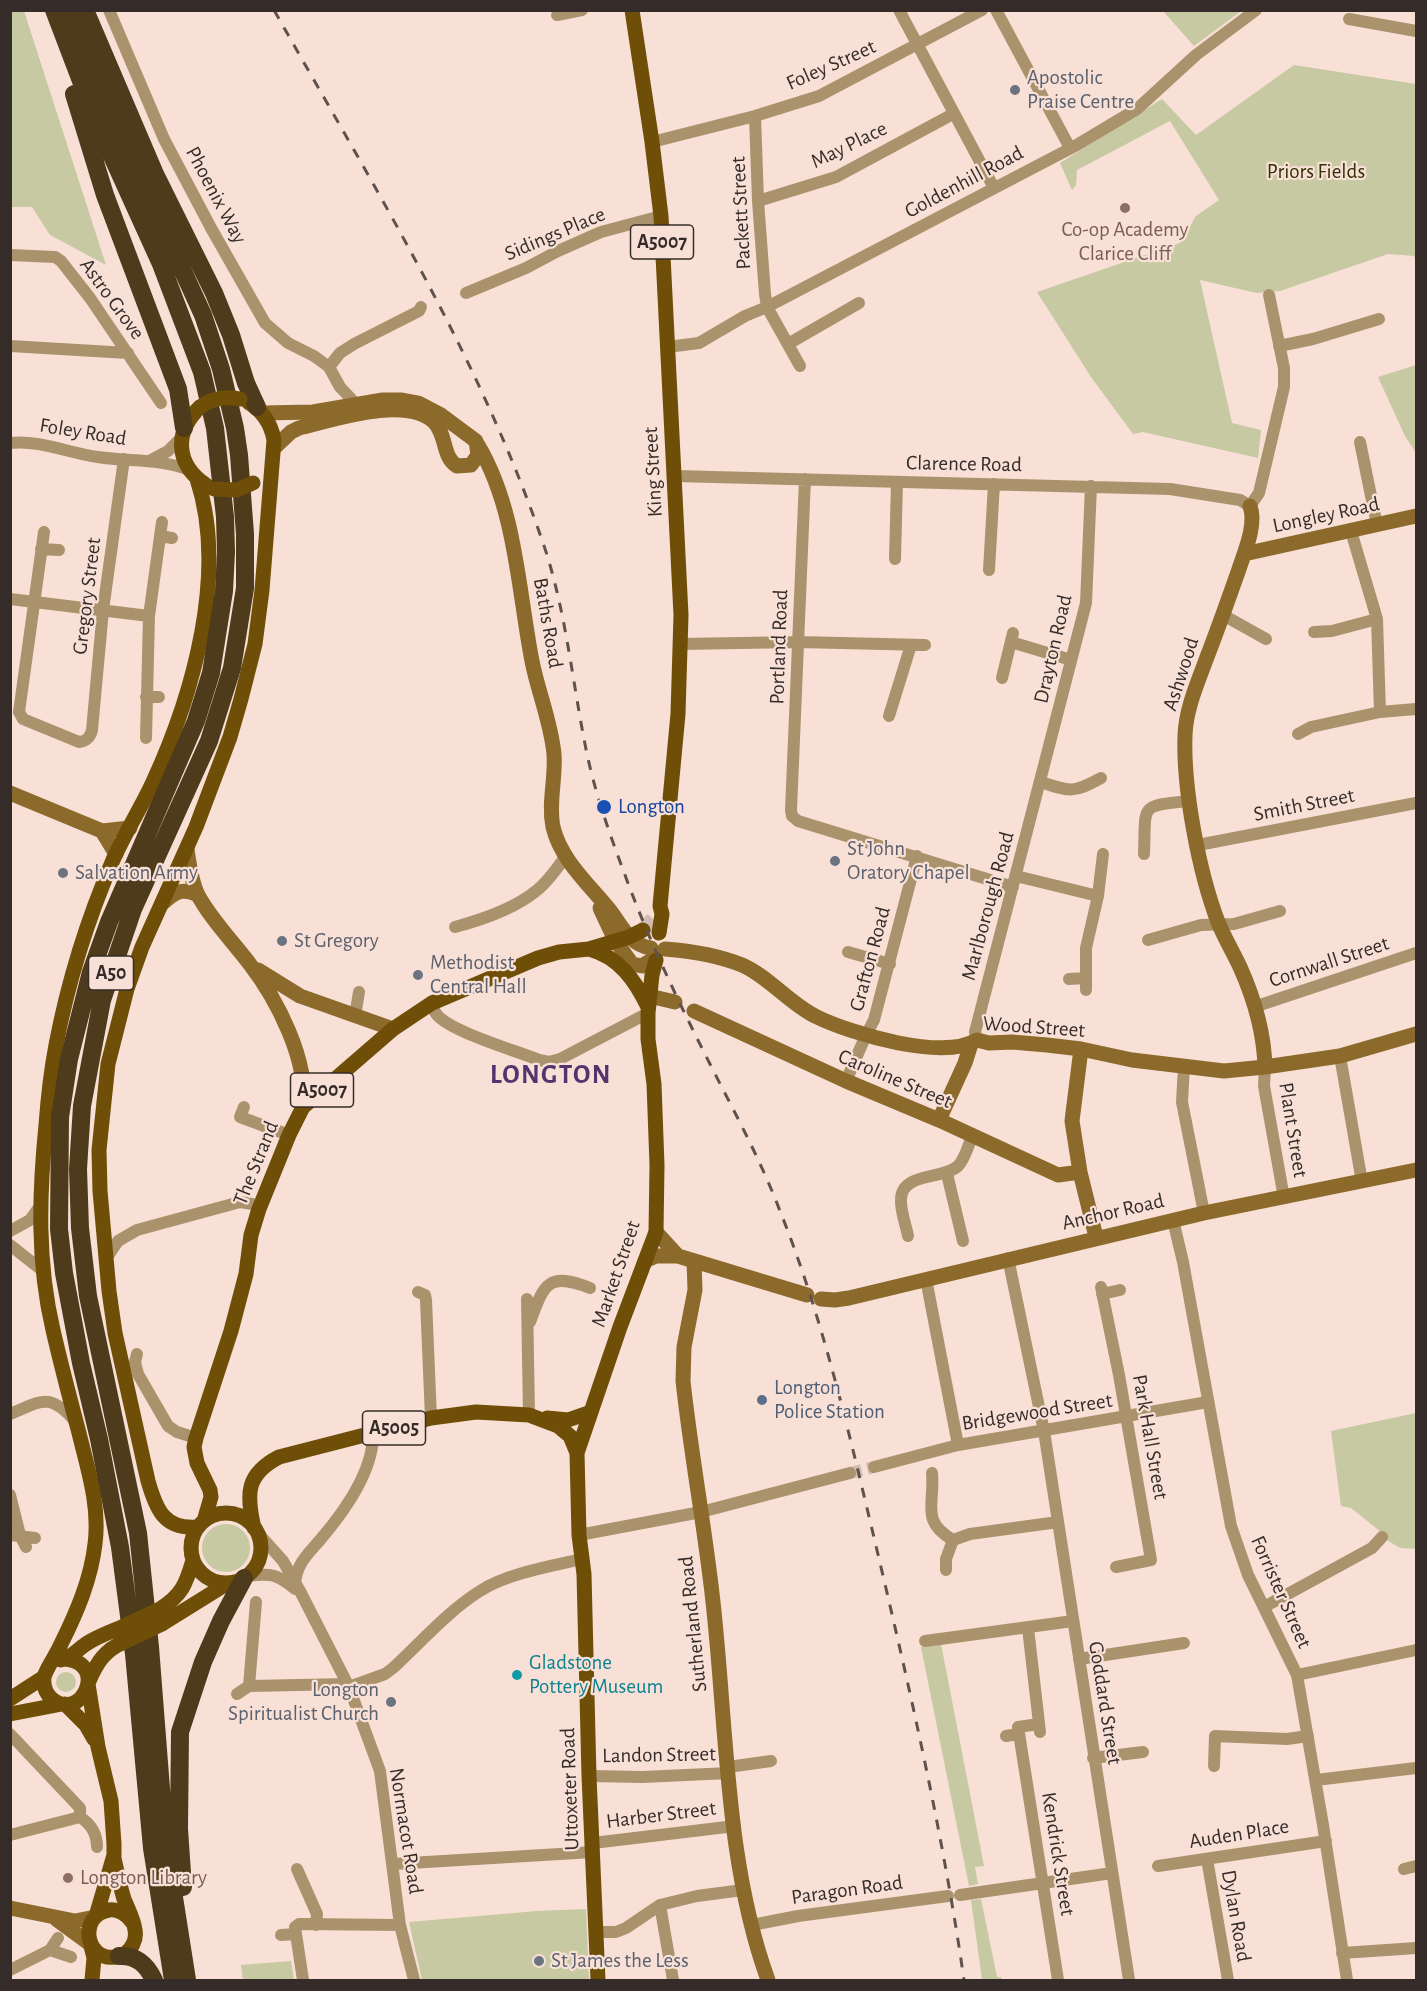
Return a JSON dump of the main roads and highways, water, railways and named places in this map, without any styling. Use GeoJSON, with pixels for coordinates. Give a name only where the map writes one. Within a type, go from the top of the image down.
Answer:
{"type":"FeatureCollection","features":[{"type":"Feature","properties":{"kind":"highway"},"geometry":{"type":"LineString","coordinates":[[47,10],[105,195],[178,389],[183,433]]}},
{"type":"Feature","properties":{"kind":"highway","name":"A50"},"geometry":{"type":"LineString","coordinates":[[54,10],[97,123],[161,264],[202,372],[215,428],[225,517],[224,591],[211,673],[196,722],[108,922],[91,972],[69,1059],[60,1117],[59,1229],[64,1273],[120,1547],[134,1654],[152,1848],[173,1980]]}},
{"type":"Feature","properties":{"kind":"highway","name":"A50"},"geometry":{"type":"LineString","coordinates":[[71,10],[104,98],[203,315],[214,347],[235,428],[245,534],[245,588],[232,668],[209,741],[133,909],[102,1000],[82,1106],[78,1169],[80,1228],[88,1296],[138,1533],[150,1647],[165,1840],[188,1980]]}},
{"type":"Feature","properties":{"kind":"highway"},"geometry":{"type":"LineString","coordinates":[[85,10],[155,174],[214,293],[231,335],[246,383],[260,410]]}},
{"type":"Feature","properties":{"kind":"highway"},"geometry":{"type":"LineString","coordinates":[[188,1980],[179,1829],[180,1732],[203,1662],[240,1579]]}},
{"type":"Feature","properties":{"kind":"highway"},"geometry":{"type":"LineString","coordinates":[[118,1956],[131,1957],[143,1964],[154,1980]]}},
{"type":"Feature","properties":{"kind":"main road","name":"King Street"},"geometry":{"type":"LineString","coordinates":[[589,949],[622,938],[654,922],[671,799],[681,644],[675,476],[661,216],[632,10]]}},
{"type":"Feature","properties":{"kind":"main road"},"geometry":{"type":"LineString","coordinates":[[222,398],[240,399],[260,410],[273,432],[273,455],[267,470],[253,483],[237,490],[214,489],[193,475],[184,459],[183,433],[191,415],[200,407],[222,398]]}},
{"type":"Feature","properties":{"kind":"main road","name":"A50"},"geometry":{"type":"LineString","coordinates":[[201,1524],[180,1527],[172,1524],[161,1514],[151,1493],[115,1333],[100,1191],[99,1150],[108,1064],[127,989],[142,947],[187,849],[230,737],[255,644],[262,590],[273,455]]}},
{"type":"Feature","properties":{"kind":"main road","name":"A50"},"geometry":{"type":"LineString","coordinates":[[45,1674],[80,1603],[95,1546],[95,1502],[53,1329],[40,1240],[41,1169],[56,1044],[71,981],[93,911],[116,854],[153,784],[188,693],[208,589],[209,540],[204,506],[193,475]]}},
{"type":"Feature","properties":{"kind":"main road"},"geometry":{"type":"LineString","coordinates":[[589,949],[611,957],[640,990],[648,1005]]}},
{"type":"Feature","properties":{"kind":"main road","name":"The Strand"},"geometry":{"type":"LineString","coordinates":[[201,1524],[211,1497],[210,1490],[196,1462],[194,1447],[196,1438],[231,1331],[246,1274],[251,1235],[259,1209],[289,1134],[303,1107],[393,1029],[432,1003],[538,958],[559,952],[589,949]]}},
{"type":"Feature","properties":{"kind":"main road","name":"Market Street"},"geometry":{"type":"LineString","coordinates":[[577,1453],[656,1232],[657,1165],[654,1084],[648,1039],[648,1005],[657,954]]}},
{"type":"Feature","properties":{"kind":"main road","name":"A5005"},"geometry":{"type":"LineString","coordinates":[[255,1530],[250,1512],[251,1481],[258,1470],[279,1457],[431,1418],[477,1412],[568,1420],[591,1412]]}},
{"type":"Feature","properties":{"kind":"main road","name":"A5005"},"geometry":{"type":"LineString","coordinates":[[532,1416],[558,1426],[570,1436],[577,1453]]}},
{"type":"Feature","properties":{"kind":"main road","name":"Uttoxeter Road"},"geometry":{"type":"LineString","coordinates":[[577,1453],[598,1980]]}},
{"type":"Feature","properties":{"kind":"main road"},"geometry":{"type":"LineString","coordinates":[[10,1699],[45,1674],[57,1661],[66,1659],[86,1644],[123,1634],[161,1617],[240,1579],[255,1568],[260,1554],[260,1544],[255,1530],[243,1518],[228,1514],[214,1515],[201,1524]]}},
{"type":"Feature","properties":{"kind":"main road","name":"A5007"},"geometry":{"type":"LineString","coordinates":[[193,1560],[192,1542],[201,1524]]}},
{"type":"Feature","properties":{"kind":"main road"},"geometry":{"type":"LineString","coordinates":[[193,1560],[198,1570],[209,1579],[240,1579]]}},
{"type":"Feature","properties":{"kind":"main road"},"geometry":{"type":"LineString","coordinates":[[161,1617],[184,1587],[193,1560]]}},
{"type":"Feature","properties":{"kind":"main road"},"geometry":{"type":"LineString","coordinates":[[10,1713],[78,1701],[87,1691],[94,1667],[123,1634]]}},
{"type":"Feature","properties":{"kind":"main road"},"geometry":{"type":"LineString","coordinates":[[66,1659],[77,1662],[86,1671],[98,1747],[111,1801],[114,1856],[123,1897],[135,1933],[130,1949],[105,1965],[92,1980]]}},
{"type":"Feature","properties":{"kind":"main road"},"geometry":{"type":"LineString","coordinates":[[45,1674],[44,1686],[47,1693],[86,1725],[98,1747]]}},
{"type":"Feature","properties":{"kind":"main road"},"geometry":{"type":"LineString","coordinates":[[92,1980],[94,1958],[88,1930],[95,1916],[114,1856]]}},
{"type":"Feature","properties":{"kind":"main road"},"geometry":{"type":"LineString","coordinates":[[95,1916],[101,1912],[113,1910],[127,1915],[132,1922]]}},
{"type":"Feature","properties":{"kind":"main road"},"geometry":{"type":"LineString","coordinates":[[91,1945],[103,1956],[118,1956]]}},
{"type":"Feature","properties":{"kind":"tunnel"},"geometry":{"type":"LineString","coordinates":[[643,930],[653,919]]}},
{"type":"Feature","properties":{"kind":"tunnel"},"geometry":{"type":"LineString","coordinates":[[850,1473],[874,1467]]}},
{"type":"Feature","properties":{"kind":"railway"},"geometry":{"type":"LineString","coordinates":[[274,10],[384,203],[454,333],[515,468],[550,563],[568,645],[587,754],[614,845],[655,948],[688,1021],[773,1192],[795,1251],[834,1376],[889,1600],[936,1816],[964,1980]]}},
{"type":"Feature","properties":{"kind":"place","name":"Apostolic Praise Centre"},"geometry":{"type":"Point","coordinates":[1015,90]}},
{"type":"Feature","properties":{"kind":"place","name":"Co-op Academy Clarice Cliff"},"geometry":{"type":"Point","coordinates":[1125,208]}},
{"type":"Feature","properties":{"kind":"place","name":"Longton"},"geometry":{"type":"Point","coordinates":[604,807]}},
{"type":"Feature","properties":{"kind":"place","name":"St John Oratory Chapel"},"geometry":{"type":"Point","coordinates":[835,861]}},
{"type":"Feature","properties":{"kind":"place","name":"Salvation Army"},"geometry":{"type":"Point","coordinates":[63,873]}},
{"type":"Feature","properties":{"kind":"place","name":"St Gregory"},"geometry":{"type":"Point","coordinates":[282,941]}},
{"type":"Feature","properties":{"kind":"place","name":"Methodist Central Hall"},"geometry":{"type":"Point","coordinates":[418,975]}},
{"type":"Feature","properties":{"kind":"place","name":"Longton Police Station"},"geometry":{"type":"Point","coordinates":[762,1400]}},
{"type":"Feature","properties":{"kind":"place","name":"Gladstone Pottery Museum"},"geometry":{"type":"Point","coordinates":[517,1675]}},
{"type":"Feature","properties":{"kind":"place","name":"Longton Spiritualist Church"},"geometry":{"type":"Point","coordinates":[391,1702]}},
{"type":"Feature","properties":{"kind":"place","name":"Longton Library"},"geometry":{"type":"Point","coordinates":[68,1878]}},
{"type":"Feature","properties":{"kind":"place","name":"St James the Less"},"geometry":{"type":"Point","coordinates":[539,1961]}},
{"type":"Feature","properties":{"kind":"district","name":"LONGTON"},"geometry":{"type":"Point","coordinates":[551,1075]}},
{"type":"Feature","properties":{"kind":"park label","name":"Priors Fields"},"geometry":{"type":"Point","coordinates":[1316,172]}}]}
